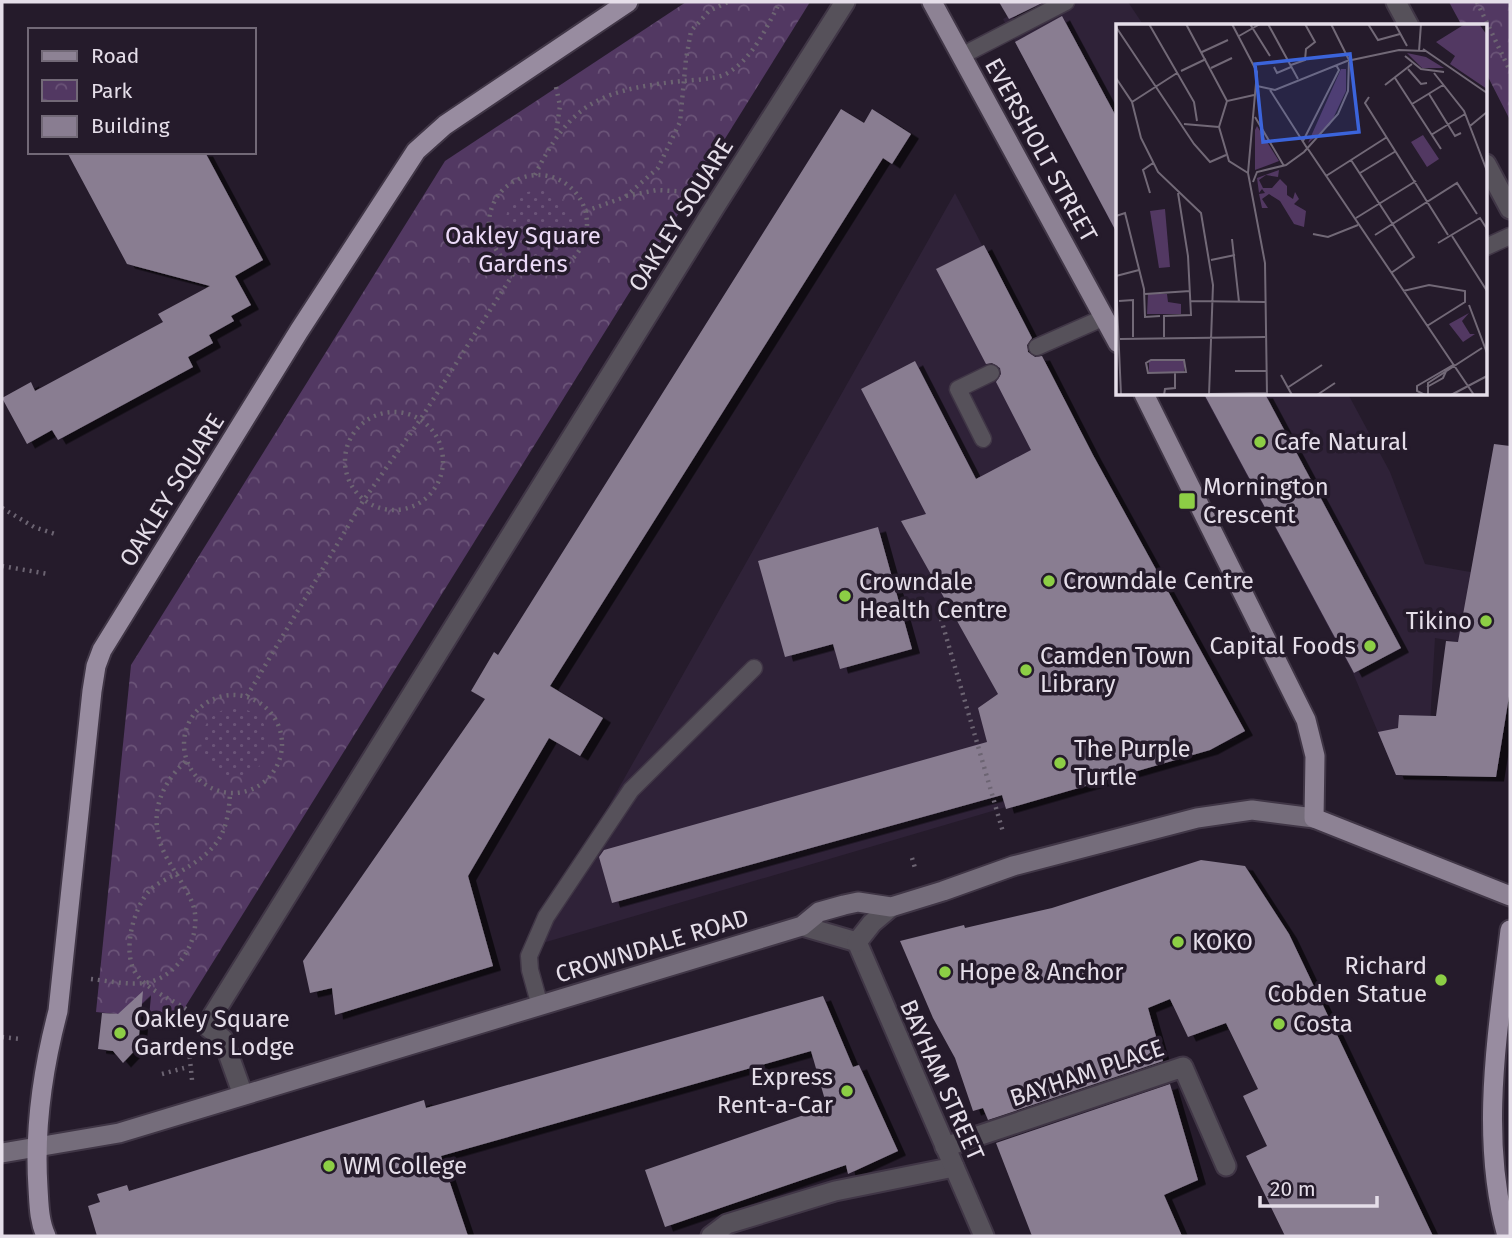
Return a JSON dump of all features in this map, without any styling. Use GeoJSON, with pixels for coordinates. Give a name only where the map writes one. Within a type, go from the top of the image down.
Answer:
{"type":"FeatureCollection","features":[{"type":"Feature","properties":{"kind":"highway","name":"OAKLEY SQUARE"},"geometry":{"type":"LineString","coordinates":[[46,1236],[40,1213],[35,1149],[50,1041],[58,1011],[92,691],[102,650],[299,331],[416,151],[446,125],[628,2]]}},
{"type":"Feature","properties":{"kind":"highway"},"geometry":{"type":"LineString","coordinates":[[1507,1236],[1492,1159],[1491,1120],[1510,930]]}},
{"type":"Feature","properties":{"kind":"main road"},"geometry":{"type":"LineString","coordinates":[[932,2],[961,56]]}},
{"type":"Feature","properties":{"kind":"main road","name":"EVERSHOLT STREET"},"geometry":{"type":"LineString","coordinates":[[961,56],[1116,339]]}},
{"type":"Feature","properties":{"kind":"main road"},"geometry":{"type":"LineString","coordinates":[[1145,396],[1306,720],[1315,756],[1314,818],[1510,896]]}},
{"type":"Feature","properties":{"kind":"main road","name":"CROWNDALE ROAD"},"geometry":{"type":"LineString","coordinates":[[2,1153],[115,1134],[802,926],[819,912],[858,902],[891,907],[1013,866],[1197,818],[1252,810],[1314,818]]}},
{"type":"Feature","properties":{"kind":"street","name":"OAKLEY SQUARE"},"geometry":{"type":"LineString","coordinates":[[209,1028],[220,1003],[845,2]]}},
{"type":"Feature","properties":{"kind":"street"},"geometry":{"type":"LineString","coordinates":[[1396,2],[1408,24]]}},
{"type":"Feature","properties":{"kind":"street"},"geometry":{"type":"LineString","coordinates":[[1488,168],[1510,209]]}},
{"type":"Feature","properties":{"kind":"street"},"geometry":{"type":"LineString","coordinates":[[802,926],[857,942],[872,923],[891,907]]}},
{"type":"Feature","properties":{"kind":"street","name":"BAYHAM STREET"},"geometry":{"type":"LineString","coordinates":[[857,942],[984,1236]]}},
{"type":"Feature","properties":{"kind":"street"},"geometry":{"type":"LineString","coordinates":[[209,1028],[223,1039],[243,1095]]}},
{"type":"Feature","properties":{"kind":"street","name":"BAYHAM PLACE"},"geometry":{"type":"LineString","coordinates":[[945,1147],[1184,1067],[1226,1166]]}},
{"type":"Feature","properties":{"kind":"street"},"geometry":{"type":"LineString","coordinates":[[711,1236],[727,1224],[835,1191],[954,1167]]}},
{"type":"Feature","properties":{"kind":"lane"},"geometry":{"type":"LineString","coordinates":[[961,56],[1066,2]]}},
{"type":"Feature","properties":{"kind":"lane"},"geometry":{"type":"LineString","coordinates":[[1488,246],[1510,236]]}},
{"type":"Feature","properties":{"kind":"lane"},"geometry":{"type":"LineString","coordinates":[[1037,347],[1105,317]]}},
{"type":"Feature","properties":{"kind":"lane"},"geometry":{"type":"LineString","coordinates":[[983,439],[958,389],[990,373]]}},
{"type":"Feature","properties":{"kind":"lane"},"geometry":{"type":"LineString","coordinates":[[540,1006],[529,956],[547,917],[631,790],[754,668]]}},
{"type":"Feature","properties":{"kind":"path"},"geometry":{"type":"LineString","coordinates":[[586,211],[625,197],[658,168],[680,122],[691,31],[709,11],[729,2]]}},
{"type":"Feature","properties":{"kind":"path"},"geometry":{"type":"LineString","coordinates":[[535,175],[555,138],[587,105],[613,93],[645,85],[724,75],[745,59],[761,39],[780,2]]}},
{"type":"Feature","properties":{"kind":"path"},"geometry":{"type":"LineString","coordinates":[[1477,2],[1488,24]]}},
{"type":"Feature","properties":{"kind":"path"},"geometry":{"type":"LineString","coordinates":[[1488,25],[1510,71]]}},
{"type":"Feature","properties":{"kind":"path"},"geometry":{"type":"LineString","coordinates":[[554,83],[560,106],[555,138]]}},
{"type":"Feature","properties":{"kind":"path"},"geometry":{"type":"LineString","coordinates":[[527,175],[535,175],[551,176],[570,186],[584,204],[588,222],[582,246],[570,261],[558,269],[535,273],[508,263],[496,251],[489,231],[491,208],[507,185],[527,175]]}},
{"type":"Feature","properties":{"kind":"path"},"geometry":{"type":"LineString","coordinates":[[247,696],[363,500],[420,420],[517,268]]}},
{"type":"Feature","properties":{"kind":"path"},"geometry":{"type":"LineString","coordinates":[[383,413],[407,413],[420,420],[426,423],[439,442],[443,459],[438,484],[426,499],[414,506],[390,510],[372,506],[352,488],[345,468],[346,446],[362,422],[383,413]]}},
{"type":"Feature","properties":{"kind":"path"},"geometry":{"type":"LineString","coordinates":[[2,508],[34,527],[55,534]]}},
{"type":"Feature","properties":{"kind":"path"},"geometry":{"type":"LineString","coordinates":[[2,566],[48,573]]}},
{"type":"Feature","properties":{"kind":"path"},"geometry":{"type":"LineString","coordinates":[[941,619],[1003,832]]}},
{"type":"Feature","properties":{"kind":"path"},"geometry":{"type":"LineString","coordinates":[[231,694],[247,696],[261,703],[273,714],[280,728],[283,744],[280,760],[273,774],[261,785],[246,791],[230,793],[216,790],[194,773],[187,760],[183,746],[192,716],[202,704],[216,697],[231,694]]}},
{"type":"Feature","properties":{"kind":"path"},"geometry":{"type":"LineString","coordinates":[[90,979],[145,983],[160,978],[186,953],[195,934],[193,903],[160,842],[158,814],[163,787],[187,760]]}},
{"type":"Feature","properties":{"kind":"path"},"geometry":{"type":"LineString","coordinates":[[186,1009],[145,983],[133,967],[130,938],[134,921],[152,888],[205,855],[217,843],[229,818],[230,793]]}},
{"type":"Feature","properties":{"kind":"path"},"geometry":{"type":"LineString","coordinates":[[912,858],[915,868]]}},
{"type":"Feature","properties":{"kind":"path"},"geometry":{"type":"LineString","coordinates":[[197,1109],[189,1067],[188,1044],[209,1028]]}},
{"type":"Feature","properties":{"kind":"path"},"geometry":{"type":"LineString","coordinates":[[162,1074],[184,1068]]}},
{"type":"Feature","properties":{"kind":"shaded area"},"geometry":{"type":"Polygon","coordinates":[[[1034,2],[1128,2],[1143,24],[1116,24],[1116,232],[1003,19],[1034,2]]]}},
{"type":"Feature","properties":{"kind":"shaded area"},"geometry":{"type":"Polygon","coordinates":[[[955,193],[1238,739],[529,947],[955,193]]]}},
{"type":"Feature","properties":{"kind":"shaded area"},"geometry":{"type":"Polygon","coordinates":[[[1204,396],[1349,396],[1390,472],[1425,564],[1510,579],[1510,651],[1435,638],[1427,775],[1396,775],[1353,673],[1204,396]]]}},
{"type":"Feature","properties":{"kind":"green space","name":"Oakley Square Gardens"},"geometry":{"type":"Polygon","coordinates":[[[686,2],[810,2],[177,1020],[96,1012],[131,665],[445,161],[686,2]]]}},
{"type":"Feature","properties":{"kind":"green space"},"geometry":{"type":"Polygon","coordinates":[[[1449,2],[1510,2],[1510,120],[1488,77],[1488,24],[1461,24],[1449,2]]]}},
{"type":"Feature","properties":{"kind":"green space"},"geometry":{"type":"Polygon","coordinates":[[[546,190],[567,205],[573,217],[571,237],[563,248],[546,258],[532,258],[515,248],[507,237],[505,217],[515,200],[526,192],[546,190]]]}},
{"type":"Feature","properties":{"kind":"green space"},"geometry":{"type":"Polygon","coordinates":[[[242,708],[263,723],[269,735],[267,755],[259,766],[242,776],[228,776],[211,766],[203,755],[201,735],[211,718],[222,710],[242,708]]]}},
{"type":"Feature","properties":{"kind":"building"},"geometry":{"type":"Polygon","coordinates":[[[999,2],[1044,2],[1009,19],[999,2]]]}},
{"type":"Feature","properties":{"kind":"building"},"geometry":{"type":"Polygon","coordinates":[[[1062,16],[1116,116],[1116,231],[1015,42],[1062,16]]]}},
{"type":"Feature","properties":{"kind":"building"},"geometry":{"type":"Polygon","coordinates":[[[841,109],[864,123],[872,109],[911,134],[892,164],[883,158],[550,686],[603,718],[580,756],[549,738],[468,876],[493,966],[335,1015],[332,988],[310,993],[303,961],[485,699],[471,691],[494,652],[498,655],[841,109]]]}},
{"type":"Feature","properties":{"kind":"building"},"geometry":{"type":"Polygon","coordinates":[[[68,154],[206,154],[263,260],[235,276],[251,305],[231,316],[234,321],[209,335],[213,343],[188,357],[193,367],[58,440],[52,430],[27,444],[2,398],[31,382],[35,391],[163,322],[158,314],[210,286],[127,264],[68,154]]]}},
{"type":"Feature","properties":{"kind":"building"},"geometry":{"type":"Polygon","coordinates":[[[984,245],[1032,338],[1027,345],[1028,352],[1035,357],[1042,356],[1093,455],[1245,731],[1210,750],[1006,809],[1002,795],[612,903],[599,857],[604,850],[987,742],[978,708],[998,694],[901,521],[926,514],[861,389],[915,361],[976,479],[1031,450],[996,382],[1001,374],[1000,368],[992,363],[986,364],[936,269],[984,245]]]}},
{"type":"Feature","properties":{"kind":"building"},"geometry":{"type":"Polygon","coordinates":[[[1205,396],[1266,396],[1401,648],[1354,673],[1205,396]]]}},
{"type":"Feature","properties":{"kind":"building"},"geometry":{"type":"Polygon","coordinates":[[[1494,444],[1510,446],[1510,690],[1496,777],[1396,775],[1378,732],[1398,728],[1399,715],[1436,716],[1446,641],[1458,642],[1494,444]]]}},
{"type":"Feature","properties":{"kind":"building","name":"Crowndale Health Centre"},"geometry":{"type":"Polygon","coordinates":[[[878,527],[912,649],[840,669],[833,644],[785,657],[758,561],[878,527]]]}},
{"type":"Feature","properties":{"kind":"building"},"geometry":{"type":"Polygon","coordinates":[[[1201,860],[1245,866],[1289,934],[1433,1236],[1285,1236],[1246,1156],[1267,1146],[1243,1096],[1258,1089],[1226,1023],[1188,1037],[1170,999],[1148,1008],[1163,1061],[988,1120],[983,1108],[973,1111],[955,1058],[933,1018],[900,941],[1052,908],[1201,860]]]}},
{"type":"Feature","properties":{"kind":"building","name":"Oakley Square Gardens Lodge"},"geometry":{"type":"Polygon","coordinates":[[[143,991],[138,1047],[123,1063],[113,1051],[98,1049],[102,1013],[118,1014],[143,991]]]}},
{"type":"Feature","properties":{"kind":"building"},"geometry":{"type":"Polygon","coordinates":[[[823,996],[853,1067],[859,1065],[898,1151],[848,1174],[846,1165],[665,1227],[645,1170],[827,1107],[811,1051],[441,1156],[468,1236],[97,1236],[88,1206],[100,1202],[97,1194],[127,1185],[129,1191],[424,1100],[426,1108],[823,996]]]}},
{"type":"Feature","properties":{"kind":"building"},"geometry":{"type":"Polygon","coordinates":[[[1170,1084],[1198,1180],[1164,1195],[1182,1236],[1032,1236],[996,1143],[1170,1084]]]}},
{"type":"Feature","properties":{"kind":"place","name":"Cafe Natural"},"geometry":{"type":"Point","coordinates":[1260,442]}},
{"type":"Feature","properties":{"kind":"place","name":"Mornington Crescent"},"geometry":{"type":"Point","coordinates":[1187,501]}},
{"type":"Feature","properties":{"kind":"place","name":"Crowndale Centre"},"geometry":{"type":"Point","coordinates":[1049,581]}},
{"type":"Feature","properties":{"kind":"place","name":"Crowndale Health Centre"},"geometry":{"type":"Point","coordinates":[845,596]}},
{"type":"Feature","properties":{"kind":"place","name":"Tikino"},"geometry":{"type":"Point","coordinates":[1486,621]}},
{"type":"Feature","properties":{"kind":"place","name":"Capital Foods"},"geometry":{"type":"Point","coordinates":[1370,646]}},
{"type":"Feature","properties":{"kind":"place","name":"Camden Town Library"},"geometry":{"type":"Point","coordinates":[1026,670]}},
{"type":"Feature","properties":{"kind":"place","name":"The Purple Turtle"},"geometry":{"type":"Point","coordinates":[1060,763]}},
{"type":"Feature","properties":{"kind":"place","name":"KOKO"},"geometry":{"type":"Point","coordinates":[1178,942]}},
{"type":"Feature","properties":{"kind":"place","name":"Hope & Anchor"},"geometry":{"type":"Point","coordinates":[945,972]}},
{"type":"Feature","properties":{"kind":"place","name":"Richard Cobden Statue"},"geometry":{"type":"Point","coordinates":[1441,980]}},
{"type":"Feature","properties":{"kind":"place","name":"Costa"},"geometry":{"type":"Point","coordinates":[1279,1024]}},
{"type":"Feature","properties":{"kind":"place","name":"Oakley Square Gardens Lodge"},"geometry":{"type":"Point","coordinates":[120,1033]}},
{"type":"Feature","properties":{"kind":"place","name":"Express Rent-a-Car"},"geometry":{"type":"Point","coordinates":[847,1091]}},
{"type":"Feature","properties":{"kind":"place","name":"WM College"},"geometry":{"type":"Point","coordinates":[329,1166]}}]}
